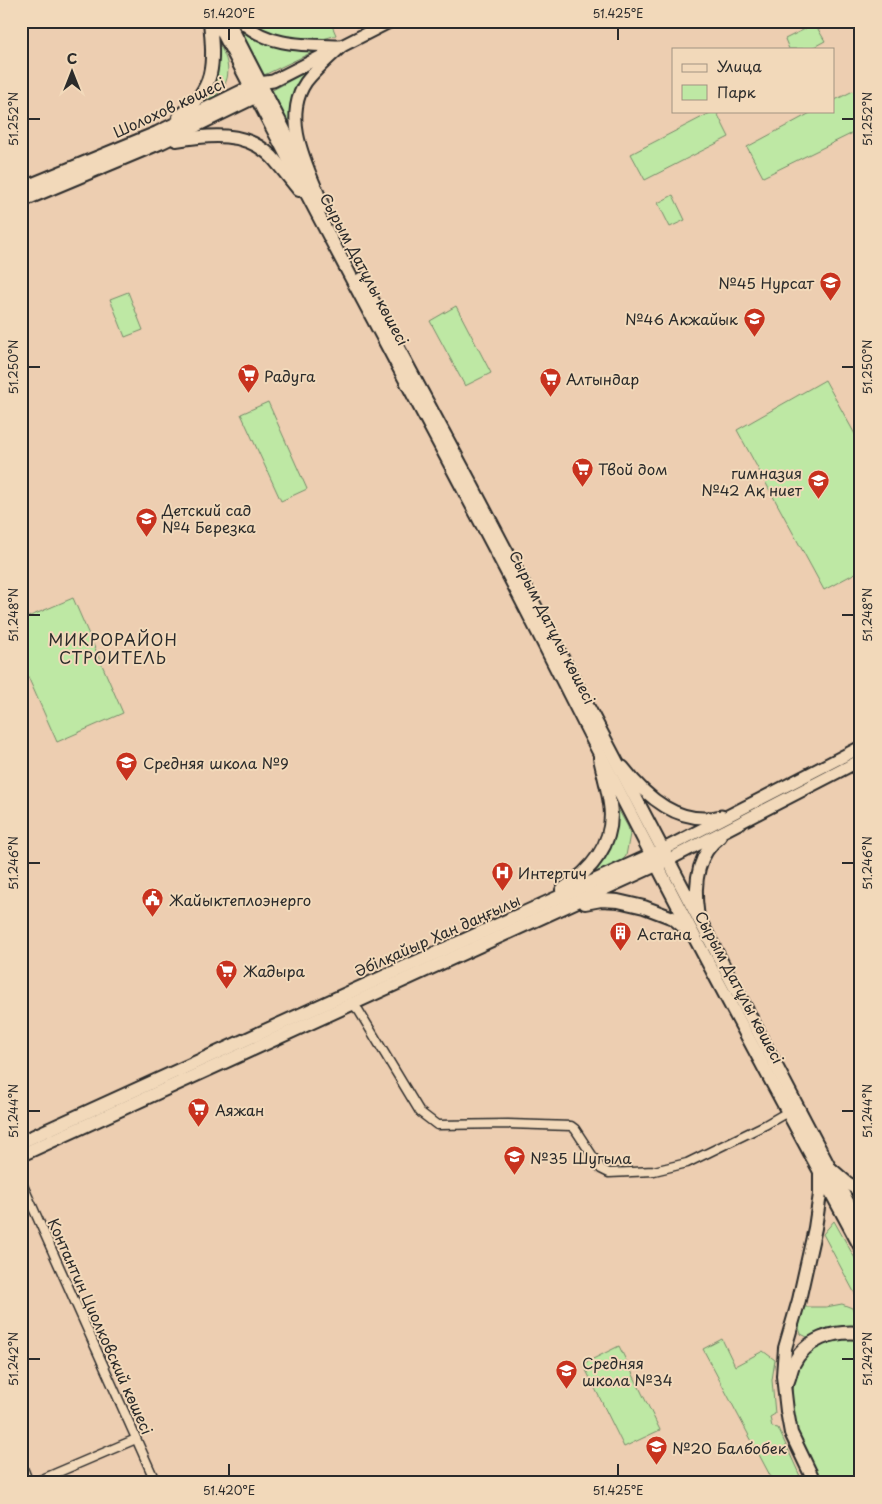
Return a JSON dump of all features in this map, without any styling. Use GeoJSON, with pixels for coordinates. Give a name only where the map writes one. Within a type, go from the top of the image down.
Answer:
{"type":"FeatureCollection","features":[{"type":"Feature","properties":{"kind":"main road"},"geometry":{"type":"LineString","coordinates":[[159,138],[190,108],[205,90],[212,63],[210,21]]}},
{"type":"Feature","properties":{"kind":"main road","name":"Сырым Датұлы көшесі"},"geometry":{"type":"LineString","coordinates":[[217,21],[257,90],[498,555],[604,751],[659,858],[695,937],[738,1021],[793,1109]]}},
{"type":"Feature","properties":{"kind":"main road","name":"Сырым Датұлы көшесі"},"geometry":{"type":"LineString","coordinates":[[228,21],[257,90]]}},
{"type":"Feature","properties":{"kind":"main road"},"geometry":{"type":"LineString","coordinates":[[241,21],[262,36],[280,42],[342,46]]}},
{"type":"Feature","properties":{"kind":"main road"},"geometry":{"type":"LineString","coordinates":[[257,90],[390,21]]}},
{"type":"Feature","properties":{"kind":"main road"},"geometry":{"type":"LineString","coordinates":[[320,210],[298,140],[295,121],[296,109],[305,84],[342,46]]}},
{"type":"Feature","properties":{"kind":"main road","name":"Шолохов көшесі"},"geometry":{"type":"LineString","coordinates":[[21,201],[89,173],[257,90]]}},
{"type":"Feature","properties":{"kind":"main road"},"geometry":{"type":"LineString","coordinates":[[159,138],[219,136],[241,138],[260,147],[271,156],[320,210]]}},
{"type":"Feature","properties":{"kind":"main road","name":"Шолохов көшесі"},"geometry":{"type":"LineString","coordinates":[[21,190],[101,156],[159,138]]}},
{"type":"Feature","properties":{"kind":"main road","name":"Әбілқайыр Хан даңғылы"},"geometry":{"type":"LineString","coordinates":[[21,1142],[348,999],[568,906],[739,816],[861,747]]}},
{"type":"Feature","properties":{"kind":"main road"},"geometry":{"type":"LineString","coordinates":[[604,751],[652,799],[667,808],[691,818],[739,816]]}},
{"type":"Feature","properties":{"kind":"main road"},"geometry":{"type":"LineString","coordinates":[[532,909],[565,888],[599,858],[610,831],[611,814],[604,751]]}},
{"type":"Feature","properties":{"kind":"main road","name":"Әбілқайыр Хан даңғылы"},"geometry":{"type":"LineString","coordinates":[[739,816],[861,760]]}},
{"type":"Feature","properties":{"kind":"main road"},"geometry":{"type":"LineString","coordinates":[[699,920],[696,894],[698,873],[703,856],[739,816]]}},
{"type":"Feature","properties":{"kind":"main road","name":"Сырым Датұлы көшесі"},"geometry":{"type":"LineString","coordinates":[[659,858],[699,920],[824,1169],[861,1248]]}},
{"type":"Feature","properties":{"kind":"main road","name":"Әбілқайыр Хан даңғылы"},"geometry":{"type":"LineString","coordinates":[[21,1154],[348,999],[532,909],[659,858]]}},
{"type":"Feature","properties":{"kind":"main road"},"geometry":{"type":"LineString","coordinates":[[568,906],[601,900],[618,901],[644,907],[673,918],[695,937]]}},
{"type":"Feature","properties":{"kind":"main road"},"geometry":{"type":"LineString","coordinates":[[815,1483],[791,1432],[786,1411],[783,1376],[785,1348],[808,1264],[824,1169],[861,1191]]}},
{"type":"Feature","properties":{"kind":"main road","name":"Сырым Датұлы көшесі"},"geometry":{"type":"LineString","coordinates":[[824,1169],[861,1228]]}},
{"type":"Feature","properties":{"kind":"main road"},"geometry":{"type":"LineString","coordinates":[[793,1323],[799,1338],[809,1341],[841,1333],[861,1333]]}},
{"type":"Feature","properties":{"kind":"main road"},"geometry":{"type":"LineString","coordinates":[[786,1411],[788,1382],[793,1365],[808,1346],[820,1338]]}},
{"type":"Feature","properties":{"kind":"street"},"geometry":{"type":"LineString","coordinates":[[348,999],[359,1010],[420,1112],[437,1125],[508,1124],[571,1126],[575,1129],[601,1169],[609,1173],[654,1171],[687,1163],[765,1125],[793,1109]]}},
{"type":"Feature","properties":{"kind":"street","name":"Контантин Циолковский көшесі"},"geometry":{"type":"LineString","coordinates":[[21,1181],[156,1483]]}},
{"type":"Feature","properties":{"kind":"street"},"geometry":{"type":"LineString","coordinates":[[21,1388],[21,1395]]}},
{"type":"Feature","properties":{"kind":"street"},"geometry":{"type":"LineString","coordinates":[[33,1483],[136,1439]]}},
{"type":"Feature","properties":{"kind":"street"},"geometry":{"type":"LineString","coordinates":[[21,1463],[29,1483]]}},
{"type":"Feature","properties":{"kind":"green space"},"geometry":{"type":"Polygon","coordinates":[[[233,21],[236,21],[243,29],[321,48],[262,76],[233,21]]]}},
{"type":"Feature","properties":{"kind":"green space"},"geometry":{"type":"Polygon","coordinates":[[[246,21],[300,21],[302,25],[309,21],[330,21],[336,35],[309,42],[281,40],[246,21]]]}},
{"type":"Feature","properties":{"kind":"green space"},"geometry":{"type":"Polygon","coordinates":[[[815,24],[825,41],[812,48],[789,48],[785,39],[815,24]]]}},
{"type":"Feature","properties":{"kind":"green space"},"geometry":{"type":"Polygon","coordinates":[[[214,34],[227,63],[228,73],[226,81],[217,95],[187,113],[196,106],[214,34]]]}},
{"type":"Feature","properties":{"kind":"green space"},"geometry":{"type":"Polygon","coordinates":[[[319,65],[310,72],[294,138],[269,92],[319,65]]]}},
{"type":"Feature","properties":{"kind":"green space"},"geometry":{"type":"Polygon","coordinates":[[[853,91],[861,104],[861,129],[763,177],[747,147],[812,112],[834,112],[834,100],[853,91]]]}},
{"type":"Feature","properties":{"kind":"green space"},"geometry":{"type":"Polygon","coordinates":[[[712,112],[716,112],[729,137],[645,180],[631,154],[712,112]]]}},
{"type":"Feature","properties":{"kind":"green space"},"geometry":{"type":"Polygon","coordinates":[[[673,195],[685,220],[670,227],[658,203],[673,195]]]}},
{"type":"Feature","properties":{"kind":"green space"},"geometry":{"type":"Polygon","coordinates":[[[128,292],[143,330],[125,337],[110,299],[128,292]]]}},
{"type":"Feature","properties":{"kind":"green space"},"geometry":{"type":"Polygon","coordinates":[[[456,306],[491,373],[465,386],[430,321],[456,306]]]}},
{"type":"Feature","properties":{"kind":"green space","name":"гимназия №42 Ақ ниет"},"geometry":{"type":"Polygon","coordinates":[[[825,380],[861,445],[861,570],[824,590],[737,430],[825,380]]]}},
{"type":"Feature","properties":{"kind":"green space"},"geometry":{"type":"Polygon","coordinates":[[[268,402],[307,489],[281,501],[241,414],[268,402]]]}},
{"type":"Feature","properties":{"kind":"green space"},"geometry":{"type":"Polygon","coordinates":[[[73,598],[123,713],[57,742],[21,661],[21,620],[73,598]]]}},
{"type":"Feature","properties":{"kind":"green space"},"geometry":{"type":"Polygon","coordinates":[[[612,798],[630,834],[626,856],[619,864],[574,886],[594,868],[612,798]]]}},
{"type":"Feature","properties":{"kind":"green space"},"geometry":{"type":"Polygon","coordinates":[[[834,1221],[861,1269],[861,1305],[823,1234],[834,1221]]]}},
{"type":"Feature","properties":{"kind":"green space"},"geometry":{"type":"Polygon","coordinates":[[[842,1304],[852,1308],[859,1321],[857,1325],[826,1328],[807,1337],[801,1334],[798,1320],[804,1307],[826,1307],[842,1304]]]}},
{"type":"Feature","properties":{"kind":"green space"},"geometry":{"type":"Polygon","coordinates":[[[843,1338],[861,1338],[861,1483],[823,1483],[798,1438],[795,1428],[793,1420],[793,1381],[801,1361],[809,1354],[818,1347],[843,1338]]]}},
{"type":"Feature","properties":{"kind":"green space"},"geometry":{"type":"Polygon","coordinates":[[[722,1339],[735,1366],[763,1351],[775,1360],[772,1380],[775,1414],[770,1417],[772,1427],[778,1428],[800,1476],[773,1481],[703,1349],[722,1339]]]}},
{"type":"Feature","properties":{"kind":"green space"},"geometry":{"type":"Polygon","coordinates":[[[619,1346],[660,1430],[624,1447],[583,1364],[619,1346]]]}},
{"type":"Feature","properties":{"kind":"place","name":"№45 Нурсат"},"geometry":{"type":"Point","coordinates":[830,301]}},
{"type":"Feature","properties":{"kind":"place","name":"№46 Акжайык"},"geometry":{"type":"Point","coordinates":[754,337]}},
{"type":"Feature","properties":{"kind":"place","name":"Радуга"},"geometry":{"type":"Point","coordinates":[248,394]}},
{"type":"Feature","properties":{"kind":"place","name":"Алтындар"},"geometry":{"type":"Point","coordinates":[550,397]}},
{"type":"Feature","properties":{"kind":"place","name":"Твой дом"},"geometry":{"type":"Point","coordinates":[582,487]}},
{"type":"Feature","properties":{"kind":"place","name":"гимназия №42 Ақ ниет"},"geometry":{"type":"Point","coordinates":[818,500]}},
{"type":"Feature","properties":{"kind":"place","name":"Детский сад №4 Березка"},"geometry":{"type":"Point","coordinates":[146,537]}},
{"type":"Feature","properties":{"kind":"place","name":"Средняя школа №9"},"geometry":{"type":"Point","coordinates":[127,781]}},
{"type":"Feature","properties":{"kind":"place","name":"Интертич"},"geometry":{"type":"Point","coordinates":[502,891]}},
{"type":"Feature","properties":{"kind":"place","name":"Жайыктеплоэнерго"},"geometry":{"type":"Point","coordinates":[153,918]}},
{"type":"Feature","properties":{"kind":"place","name":"Астана"},"geometry":{"type":"Point","coordinates":[621,952]}},
{"type":"Feature","properties":{"kind":"place","name":"Жадыра"},"geometry":{"type":"Point","coordinates":[227,989]}},
{"type":"Feature","properties":{"kind":"place","name":"Аяжан"},"geometry":{"type":"Point","coordinates":[199,1128]}},
{"type":"Feature","properties":{"kind":"place","name":"№35 Шугыла"},"geometry":{"type":"Point","coordinates":[514,1176]}},
{"type":"Feature","properties":{"kind":"place","name":"Средняя школа №34"},"geometry":{"type":"Point","coordinates":[566,1390]}},
{"type":"Feature","properties":{"kind":"place","name":"№20 Балбобек"},"geometry":{"type":"Point","coordinates":[656,1466]}},
{"type":"Feature","properties":{"kind":"district","name":"МИКРОРАЙОН СТРОИТЕЛЬ"},"geometry":{"type":"Point","coordinates":[113,648]}}]}
